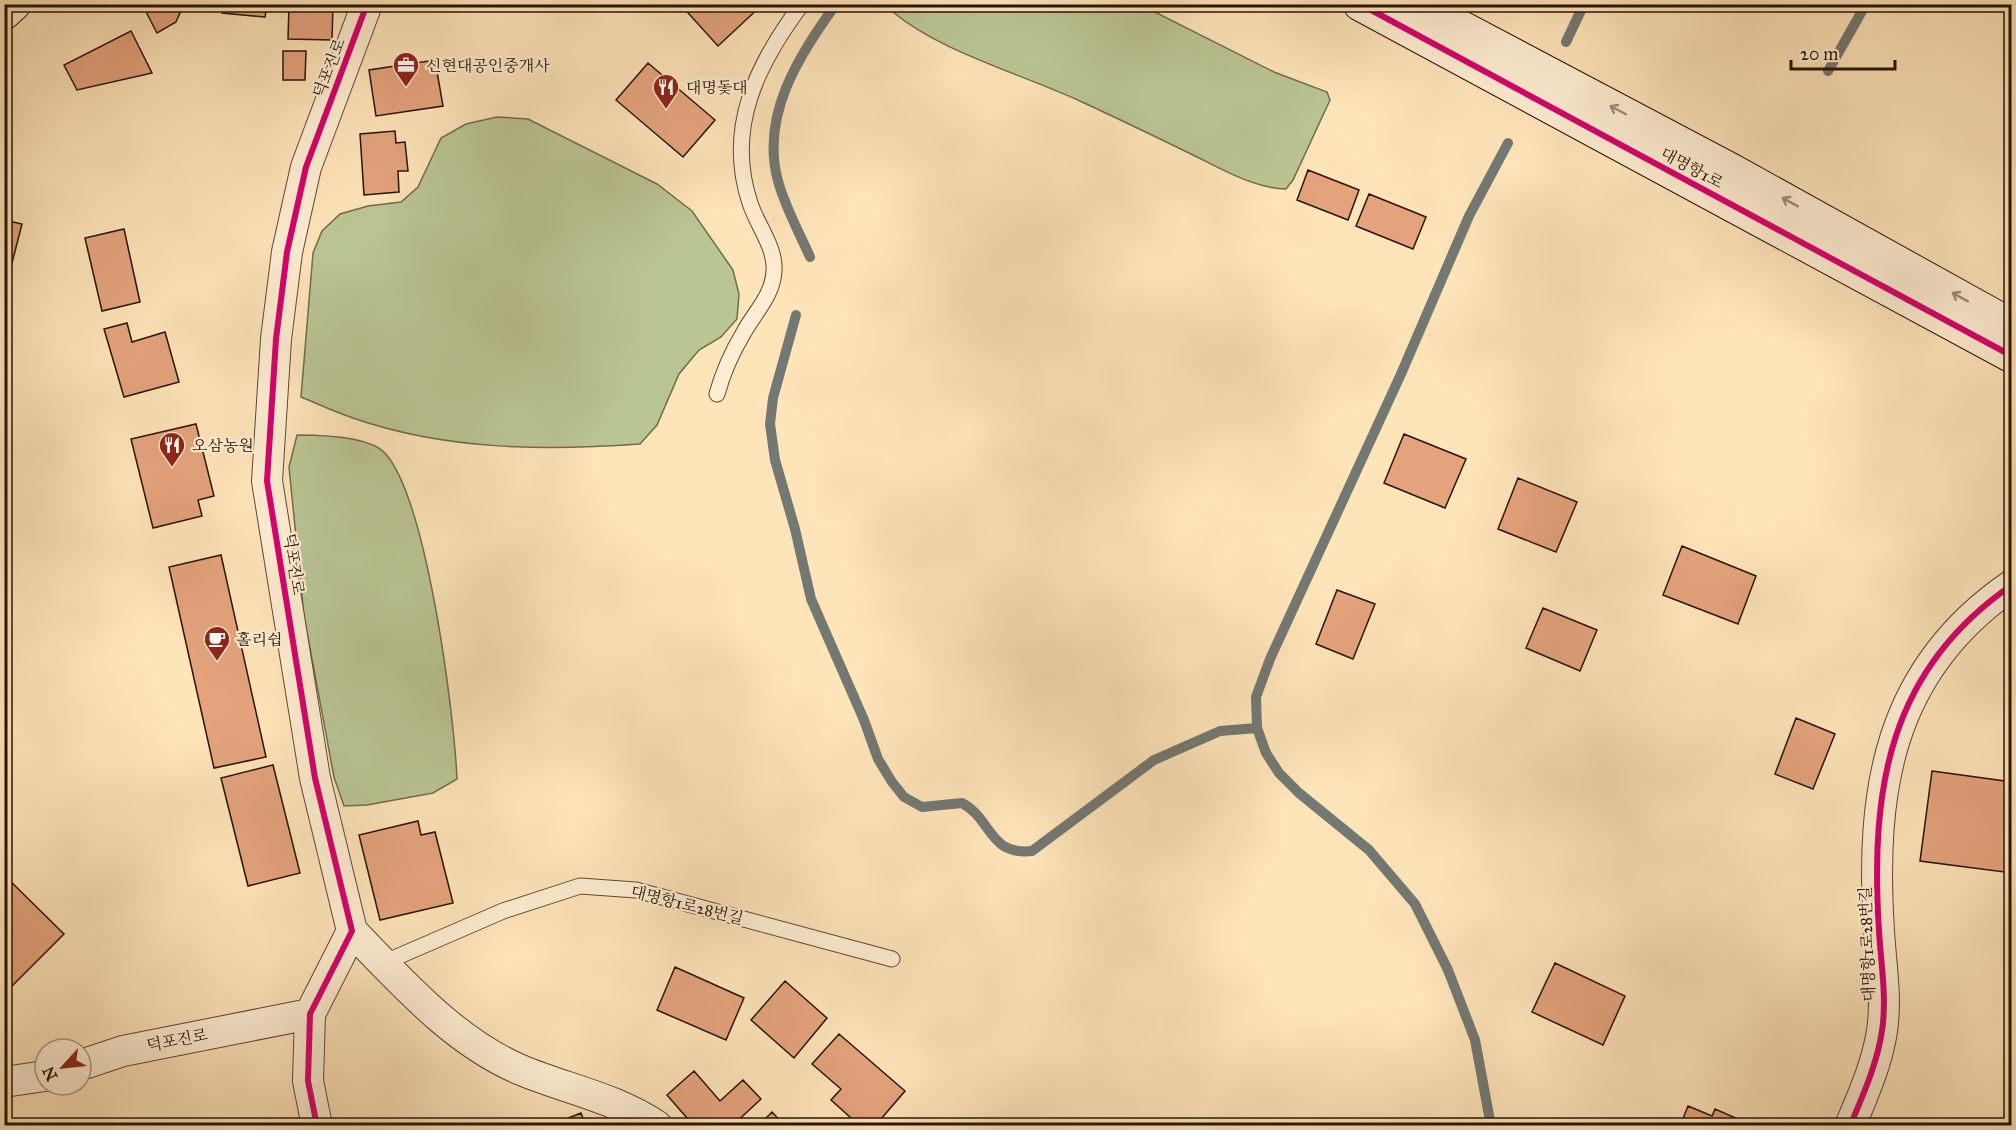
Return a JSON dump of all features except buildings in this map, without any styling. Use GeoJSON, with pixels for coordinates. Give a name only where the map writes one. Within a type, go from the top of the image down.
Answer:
{"type":"FeatureCollection","features":[{"type":"Feature","properties":{"kind":"street"},"geometry":{"type":"LineString","coordinates":[[4,13],[14,4]]}},
{"type":"Feature","properties":{"kind":"street","name":"덕포진로"},"geometry":{"type":"LineString","coordinates":[[352,930],[315,778],[267,481],[276,339],[287,252],[306,167],[368,4]]}},
{"type":"Feature","properties":{"kind":"street","name":"대명항1로"},"geometry":{"type":"LineString","coordinates":[[1360,4],[2012,356]]}},
{"type":"Feature","properties":{"kind":"street","name":"대명항1로"},"geometry":{"type":"LineString","coordinates":[[1417,4],[1731,170],[2012,326]]}},
{"type":"Feature","properties":{"kind":"street","name":"대명항1로28번길"},"geometry":{"type":"LineString","coordinates":[[1850,1125],[1874,1064],[1882,1031],[1885,989],[1879,930],[1877,840],[1884,774],[1912,695],[1928,666],[1973,613],[2012,585]]}},
{"type":"Feature","properties":{"kind":"street"},"geometry":{"type":"LineString","coordinates":[[317,1125],[308,1081],[310,1014],[352,930],[442,1020],[494,1057],[522,1071],[616,1104],[657,1125]]}},
{"type":"Feature","properties":{"kind":"street","name":"덕포진로"},"geometry":{"type":"LineString","coordinates":[[93,1061],[123,1051],[310,1014]]}},
{"type":"Feature","properties":{"kind":"street"},"geometry":{"type":"LineString","coordinates":[[4,1082],[33,1078]]}},
{"type":"Feature","properties":{"kind":"lane"},"geometry":{"type":"LineString","coordinates":[[717,394],[725,367],[772,286],[775,269],[770,248],[751,206],[740,161],[746,105],[760,70],[802,4]]}},
{"type":"Feature","properties":{"kind":"lane","name":"대명항1로28번길"},"geometry":{"type":"LineString","coordinates":[[384,963],[503,911],[580,886],[636,890],[892,958]]}},
{"type":"Feature","properties":{"kind":"green space"},"geometry":{"type":"Polygon","coordinates":[[[892,4],[1141,5],[1274,72],[1327,92],[1330,100],[1293,180],[1286,189],[1274,188],[1226,172],[1082,102],[955,49],[909,24],[890,9],[892,4]]]}},
{"type":"Feature","properties":{"kind":"green space"},"geometry":{"type":"Polygon","coordinates":[[[497,117],[528,119],[657,184],[692,211],[733,270],[739,294],[737,319],[721,337],[699,350],[679,374],[657,425],[640,444],[531,447],[459,442],[388,429],[346,416],[301,397],[313,253],[322,231],[340,214],[368,206],[401,202],[418,187],[441,138],[466,124],[497,117]]]}},
{"type":"Feature","properties":{"kind":"green space"},"geometry":{"type":"Polygon","coordinates":[[[297,435],[343,438],[378,447],[385,453],[400,478],[414,514],[436,608],[455,748],[457,779],[433,793],[367,805],[344,806],[334,777],[304,616],[289,467],[297,435]]]}},
{"type":"Feature","properties":{"kind":"waterway"},"geometry":{"type":"LineString","coordinates":[[810,257],[788,210],[778,181],[774,157],[774,133],[786,87],[809,44],[836,4]]}},
{"type":"Feature","properties":{"kind":"waterway"},"geometry":{"type":"LineString","coordinates":[[1566,42],[1584,4]]}},
{"type":"Feature","properties":{"kind":"waterway"},"geometry":{"type":"LineString","coordinates":[[1828,71],[1866,4]]}},
{"type":"Feature","properties":{"kind":"waterway"},"geometry":{"type":"LineString","coordinates":[[1491,1126],[1475,1040],[1448,970],[1415,904],[1369,850],[1299,793],[1279,773],[1266,753],[1257,728],[1256,697],[1270,659],[1401,374],[1469,216],[1508,143]]}},
{"type":"Feature","properties":{"kind":"waterway"},"geometry":{"type":"LineString","coordinates":[[796,315],[773,398],[770,424],[775,460],[795,529],[811,599],[864,720],[878,759],[904,797],[922,807],[962,803],[972,810],[992,835],[1007,848],[1032,851],[1154,760],[1220,731],[1257,728]]}},
{"type":"Feature","properties":{"kind":"cycle path"},"geometry":{"type":"LineString","coordinates":[[317,1126],[308,1081],[310,1014],[352,931],[315,778],[267,481],[276,339],[287,252],[306,167],[367,4]]}},
{"type":"Feature","properties":{"kind":"cycle path"},"geometry":{"type":"LineString","coordinates":[[1360,4],[2012,356]]}},
{"type":"Feature","properties":{"kind":"cycle path"},"geometry":{"type":"LineString","coordinates":[[1850,1126],[1865,1091],[1882,1031],[1884,993],[1877,879],[1879,829],[1884,782],[1896,737],[1913,695],[1938,655],[1970,618],[2012,585]]}},
{"type":"Feature","properties":{"kind":"place","name":"신현대공인중개사"},"geometry":{"type":"Point","coordinates":[406,88]}},
{"type":"Feature","properties":{"kind":"place","name":"대명돛대"},"geometry":{"type":"Point","coordinates":[666,110]}},
{"type":"Feature","properties":{"kind":"place","name":"오삼농원"},"geometry":{"type":"Point","coordinates":[172,468]}},
{"type":"Feature","properties":{"kind":"place","name":"홀리쉽"},"geometry":{"type":"Point","coordinates":[217,662]}}]}
